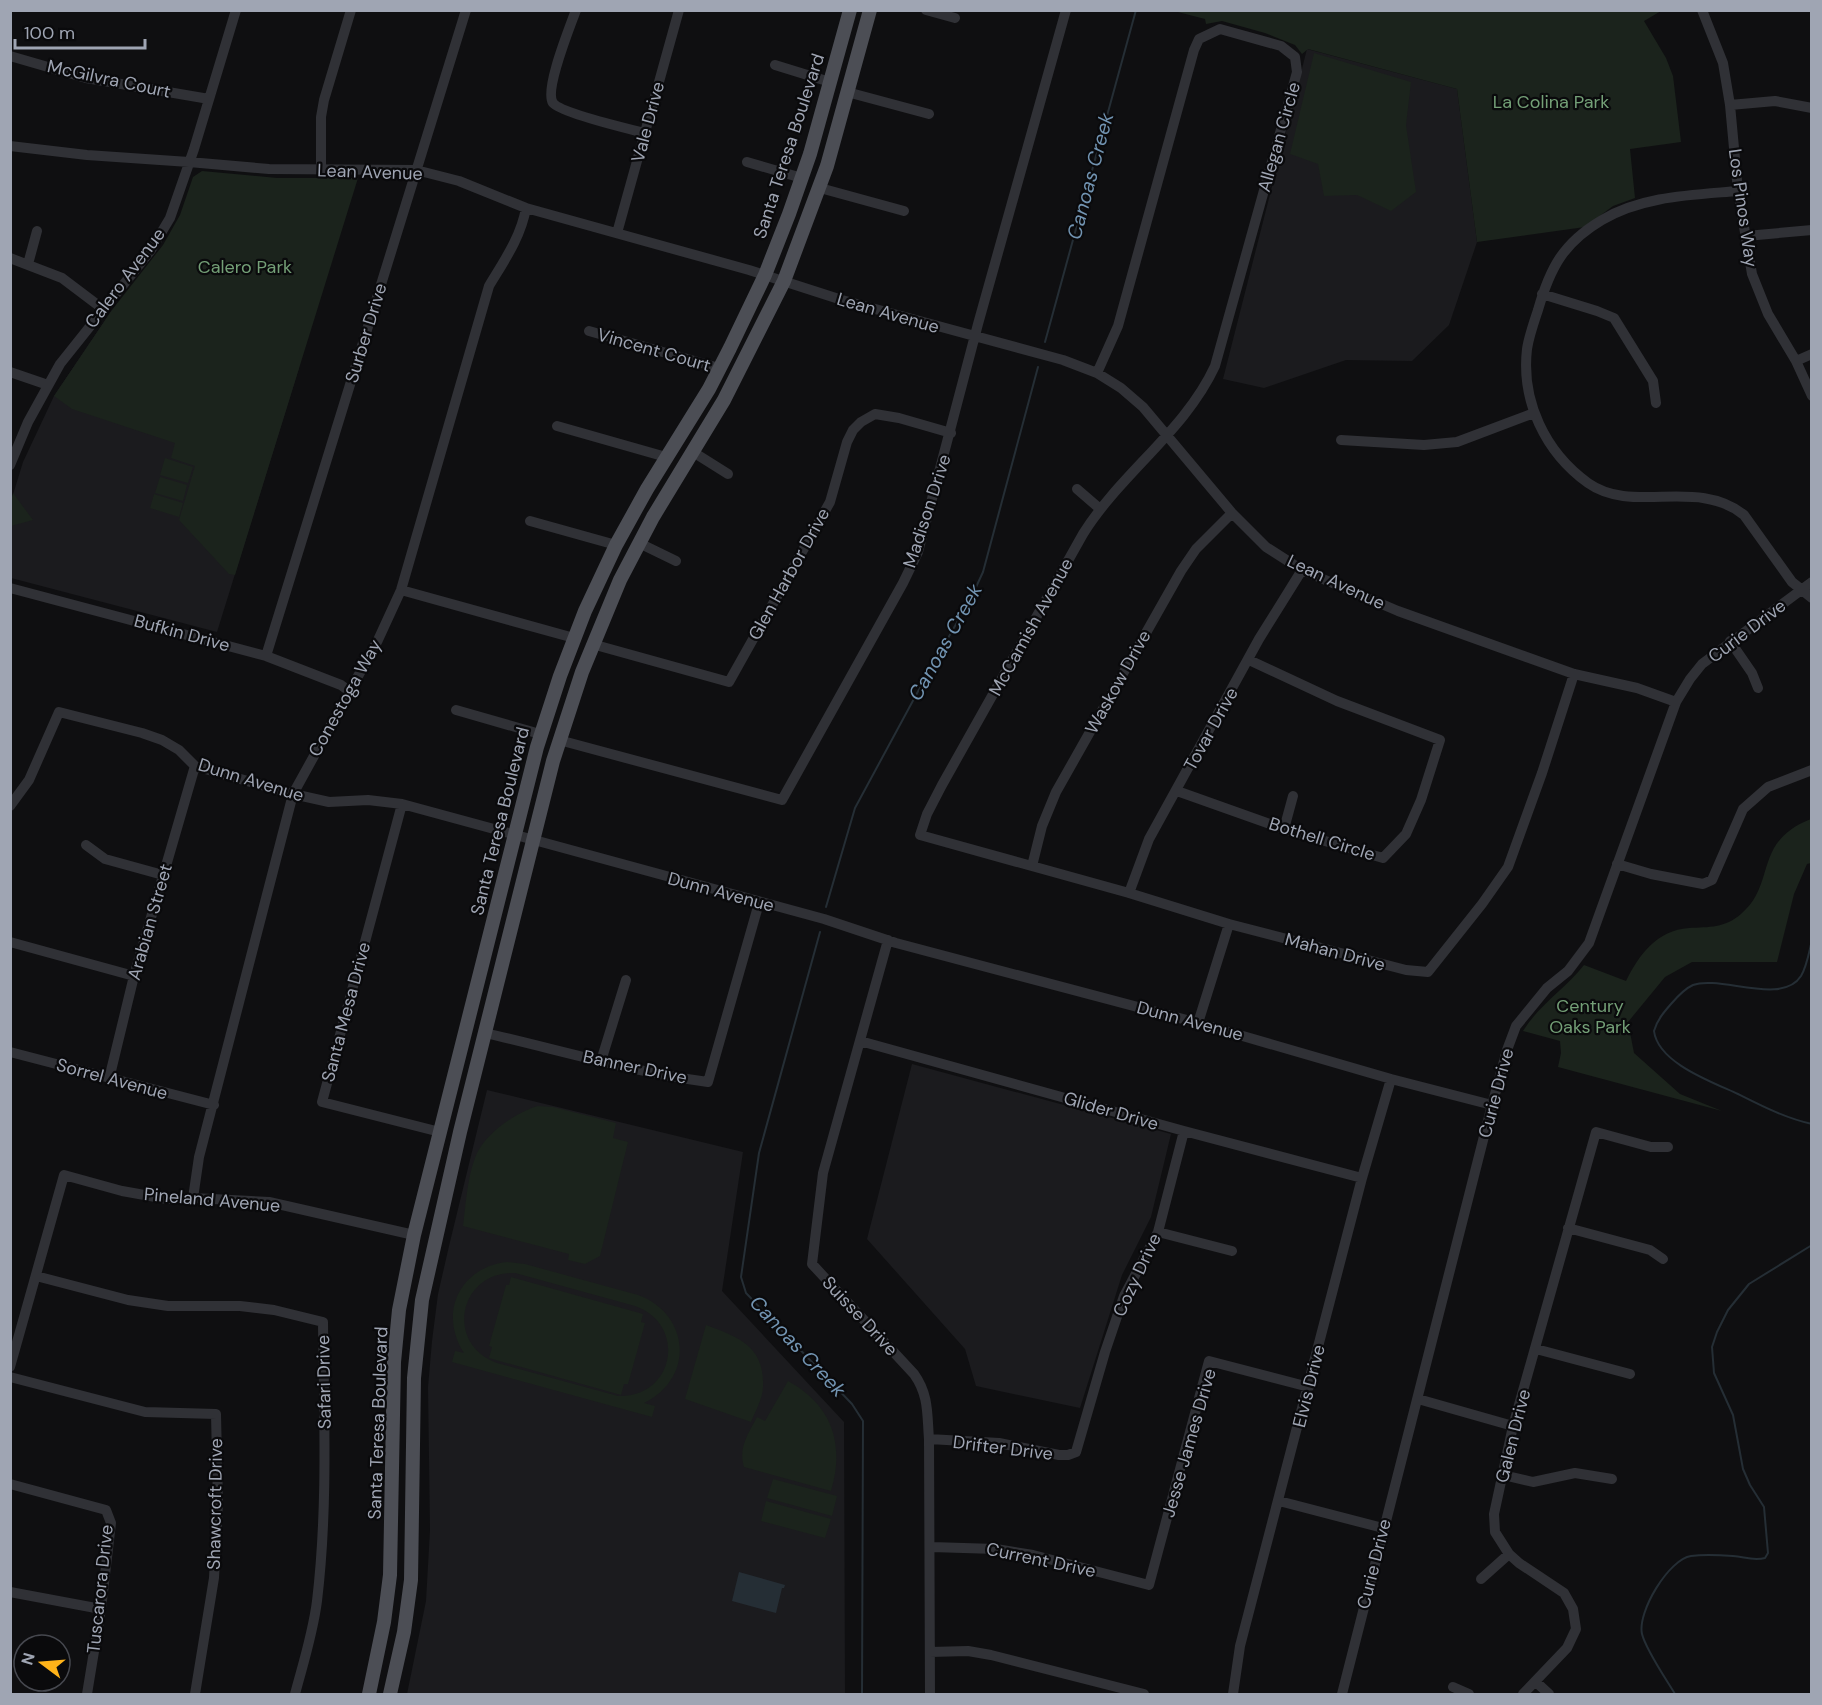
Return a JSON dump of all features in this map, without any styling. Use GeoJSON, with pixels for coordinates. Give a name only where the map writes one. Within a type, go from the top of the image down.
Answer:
{"type":"FeatureCollection","features":[{"type":"Feature","properties":{"kind":"main road","name":"Santa Teresa Boulevard"},"geometry":{"type":"LineString","coordinates":[[369,1695],[384,1622],[390,1575],[393,1528],[394,1362],[399,1310],[414,1235],[540,734],[574,638],[616,545],[719,369],[765,275],[802,178],[850,10]]}},
{"type":"Feature","properties":{"kind":"main road","name":"Santa Teresa Boulevard"},"geometry":{"type":"LineString","coordinates":[[390,1695],[404,1632],[411,1580],[414,1378],[422,1300],[435,1235],[485,1032],[560,740],[592,644],[620,580],[639,543],[741,370],[784,281],[820,188],[870,10]]}},
{"type":"Feature","properties":{"kind":"street","name":"Calero Avenue"},"geometry":{"type":"LineString","coordinates":[[10,465],[28,422],[60,364],[151,250],[176,204],[236,10]]}},
{"type":"Feature","properties":{"kind":"street"},"geometry":{"type":"LineString","coordinates":[[321,170],[321,117],[324,100],[351,10]]}},
{"type":"Feature","properties":{"kind":"street","name":"Surber Drive"},"geometry":{"type":"LineString","coordinates":[[266,656],[466,10]]}},
{"type":"Feature","properties":{"kind":"street"},"geometry":{"type":"LineString","coordinates":[[576,10],[551,85],[551,98],[554,104],[567,111],[645,133]]}},
{"type":"Feature","properties":{"kind":"street","name":"Vale Drive"},"geometry":{"type":"LineString","coordinates":[[617,233],[679,10]]}},
{"type":"Feature","properties":{"kind":"street"},"geometry":{"type":"LineString","coordinates":[[926,10],[956,18]]}},
{"type":"Feature","properties":{"kind":"street","name":"Madison Drive"},"geometry":{"type":"LineString","coordinates":[[560,740],[782,800],[918,552],[1066,10]]}},
{"type":"Feature","properties":{"kind":"street","name":"Los Pinos Way"},"geometry":{"type":"LineString","coordinates":[[1706,12],[1723,63],[1730,105],[1738,191],[1752,274],[1768,314],[1796,361],[1812,396]]}},
{"type":"Feature","properties":{"kind":"street","name":"Allegan Circle"},"geometry":{"type":"LineString","coordinates":[[1097,374],[1118,326],[1194,50],[1199,39],[1220,29],[1281,46],[1295,57],[1297,72],[1219,354],[1204,388],[1186,413],[1166,434]]}},
{"type":"Feature","properties":{"kind":"street","name":"McGilvra Court"},"geometry":{"type":"LineString","coordinates":[[10,56],[86,78],[209,99]]}},
{"type":"Feature","properties":{"kind":"street"},"geometry":{"type":"LineString","coordinates":[[776,65],[830,82]]}},
{"type":"Feature","properties":{"kind":"street"},"geometry":{"type":"LineString","coordinates":[[847,92],[929,114]]}},
{"type":"Feature","properties":{"kind":"street"},"geometry":{"type":"LineString","coordinates":[[1730,105],[1775,101],[1812,108]]}},
{"type":"Feature","properties":{"kind":"street","name":"Lean Avenue"},"geometry":{"type":"LineString","coordinates":[[10,146],[87,155],[269,170],[416,170],[459,181],[526,208],[765,275],[842,300],[1063,360],[1097,374],[1121,388],[1143,407],[1232,513],[1266,547],[1302,570],[1398,611],[1574,674],[1637,688],[1676,702]]}},
{"type":"Feature","properties":{"kind":"street"},"geometry":{"type":"LineString","coordinates":[[747,162],[802,178]]}},
{"type":"Feature","properties":{"kind":"street"},"geometry":{"type":"LineString","coordinates":[[820,188],[904,211]]}},
{"type":"Feature","properties":{"kind":"street"},"geometry":{"type":"LineString","coordinates":[[1738,191],[1646,202],[1616,212],[1599,222],[1563,252],[1550,272],[1527,348],[1527,371],[1534,413],[1552,448],[1570,469],[1604,493],[1704,497],[1725,502],[1736,509],[1744,515],[1792,582],[1812,598]]}},
{"type":"Feature","properties":{"kind":"street","name":"Conestoga Way"},"geometry":{"type":"LineString","coordinates":[[193,1198],[199,1157],[293,794],[378,640],[400,590],[489,286],[515,243],[526,208]]}},
{"type":"Feature","properties":{"kind":"street"},"geometry":{"type":"LineString","coordinates":[[1746,236],[1812,230]]}},
{"type":"Feature","properties":{"kind":"street"},"geometry":{"type":"LineString","coordinates":[[28,264],[38,231]]}},
{"type":"Feature","properties":{"kind":"street"},"geometry":{"type":"LineString","coordinates":[[10,258],[62,278],[103,309]]}},
{"type":"Feature","properties":{"kind":"street"},"geometry":{"type":"LineString","coordinates":[[1542,294],[1614,318],[1653,381],[1656,403]]}},
{"type":"Feature","properties":{"kind":"street","name":"Vincent Court"},"geometry":{"type":"LineString","coordinates":[[589,332],[719,369]]}},
{"type":"Feature","properties":{"kind":"street"},"geometry":{"type":"LineString","coordinates":[[1796,361],[1812,354]]}},
{"type":"Feature","properties":{"kind":"street"},"geometry":{"type":"LineString","coordinates":[[10,372],[48,385]]}},
{"type":"Feature","properties":{"kind":"street"},"geometry":{"type":"LineString","coordinates":[[1341,440],[1424,445],[1457,442],[1534,413]]}},
{"type":"Feature","properties":{"kind":"street","name":"Glen Harbor Drive"},"geometry":{"type":"LineString","coordinates":[[592,644],[729,682],[830,502],[847,442],[853,430],[875,414],[900,418],[951,433]]}},
{"type":"Feature","properties":{"kind":"street"},"geometry":{"type":"LineString","coordinates":[[557,426],[666,457]]}},
{"type":"Feature","properties":{"kind":"street","name":"McCamish Avenue"},"geometry":{"type":"LineString","coordinates":[[920,835],[927,814],[942,784],[1099,508],[1166,434]]}},
{"type":"Feature","properties":{"kind":"street"},"geometry":{"type":"LineString","coordinates":[[693,452],[728,474]]}},
{"type":"Feature","properties":{"kind":"street"},"geometry":{"type":"LineString","coordinates":[[1077,489],[1099,508]]}},
{"type":"Feature","properties":{"kind":"street","name":"Waskow Drive"},"geometry":{"type":"LineString","coordinates":[[1032,866],[1042,826],[1056,792],[1181,571],[1196,549],[1232,513]]}},
{"type":"Feature","properties":{"kind":"street"},"geometry":{"type":"LineString","coordinates":[[530,521],[616,545]]}},
{"type":"Feature","properties":{"kind":"street"},"geometry":{"type":"LineString","coordinates":[[639,543],[675,561]]}},
{"type":"Feature","properties":{"kind":"street","name":"Tovar Drive"},"geometry":{"type":"LineString","coordinates":[[1129,893],[1149,839],[1259,639],[1302,570]]}},
{"type":"Feature","properties":{"kind":"street","name":"Curie Drive"},"geometry":{"type":"LineString","coordinates":[[1342,1695],[1506,1050],[1516,1026],[1547,988],[1568,971],[1589,943],[1676,702],[1690,679],[1702,664],[1730,641],[1812,582]]}},
{"type":"Feature","properties":{"kind":"street","name":"Bufkin Drive"},"geometry":{"type":"LineString","coordinates":[[10,588],[266,656],[341,685],[349,691]]}},
{"type":"Feature","properties":{"kind":"street"},"geometry":{"type":"LineString","coordinates":[[400,590],[574,638]]}},
{"type":"Feature","properties":{"kind":"street"},"geometry":{"type":"LineString","coordinates":[[1730,641],[1752,673],[1758,688]]}},
{"type":"Feature","properties":{"kind":"street","name":"Bothell Circle"},"geometry":{"type":"LineString","coordinates":[[1177,791],[1284,829],[1383,858],[1406,834],[1421,800],[1440,740],[1337,701],[1249,660]]}},
{"type":"Feature","properties":{"kind":"street","name":"Mahan Drive"},"geometry":{"type":"LineString","coordinates":[[920,835],[1129,893],[1229,924],[1406,970],[1428,972],[1508,867],[1574,674]]}},
{"type":"Feature","properties":{"kind":"street"},"geometry":{"type":"LineString","coordinates":[[456,710],[540,734]]}},
{"type":"Feature","properties":{"kind":"street","name":"Dunn Avenue"},"geometry":{"type":"LineString","coordinates":[[10,807],[29,780],[58,712],[142,733],[162,740],[179,750],[195,766],[293,794],[329,802],[368,800],[402,804],[824,919],[888,940],[1198,1023],[1391,1079],[1492,1105]]}},
{"type":"Feature","properties":{"kind":"street","name":"Arabian Street"},"geometry":{"type":"LineString","coordinates":[[109,1079],[134,976],[195,766]]}},
{"type":"Feature","properties":{"kind":"street"},"geometry":{"type":"LineString","coordinates":[[1617,864],[1651,874],[1703,884],[1712,880],[1743,808],[1768,787],[1812,770]]}},
{"type":"Feature","properties":{"kind":"street"},"geometry":{"type":"LineString","coordinates":[[1284,829],[1293,795]]}},
{"type":"Feature","properties":{"kind":"street","name":"Santa Mesa Drive"},"geometry":{"type":"LineString","coordinates":[[402,804],[322,1102],[440,1132]]}},
{"type":"Feature","properties":{"kind":"street"},"geometry":{"type":"LineString","coordinates":[[86,845],[105,859],[164,875]]}},
{"type":"Feature","properties":{"kind":"street","name":"Banner Drive"},"geometry":{"type":"LineString","coordinates":[[485,1032],[601,1061],[708,1082],[759,903]]}},
{"type":"Feature","properties":{"kind":"street"},"geometry":{"type":"LineString","coordinates":[[1198,1023],[1229,924]]}},
{"type":"Feature","properties":{"kind":"street","name":"Suisse Drive"},"geometry":{"type":"LineString","coordinates":[[888,940],[824,1173],[812,1264],[923,1386],[929,1439],[930,1695]]}},
{"type":"Feature","properties":{"kind":"street"},"geometry":{"type":"LineString","coordinates":[[10,942],[134,976]]}},
{"type":"Feature","properties":{"kind":"street"},"geometry":{"type":"LineString","coordinates":[[601,1061],[626,980]]}},
{"type":"Feature","properties":{"kind":"street","name":"Glider Drive"},"geometry":{"type":"LineString","coordinates":[[860,1041],[1362,1178]]}},
{"type":"Feature","properties":{"kind":"street","name":"Sorrel Avenue"},"geometry":{"type":"LineString","coordinates":[[10,1052],[214,1105]]}},
{"type":"Feature","properties":{"kind":"street","name":"Elvis Drive"},"geometry":{"type":"LineString","coordinates":[[1233,1695],[1240,1646],[1362,1178],[1391,1079]]}},
{"type":"Feature","properties":{"kind":"street","name":"Cozy Drive"},"geometry":{"type":"LineString","coordinates":[[1076,1452],[1124,1296],[1158,1232],[1184,1131]]}},
{"type":"Feature","properties":{"kind":"street","name":"Galen Drive"},"geometry":{"type":"LineString","coordinates":[[1523,1695],[1567,1648],[1576,1629],[1573,1609],[1564,1593],[1519,1563],[1509,1554],[1495,1532],[1494,1514],[1513,1426],[1596,1132],[1651,1147],[1668,1147]]}},
{"type":"Feature","properties":{"kind":"street","name":"Pineland Avenue"},"geometry":{"type":"LineString","coordinates":[[10,1367],[64,1175],[122,1191],[167,1199],[269,1202],[414,1235]]}},
{"type":"Feature","properties":{"kind":"street"},"geometry":{"type":"LineString","coordinates":[[1568,1228],[1650,1250],[1663,1259]]}},
{"type":"Feature","properties":{"kind":"street"},"geometry":{"type":"LineString","coordinates":[[1158,1232],[1232,1251]]}},
{"type":"Feature","properties":{"kind":"street","name":"Safari Drive"},"geometry":{"type":"LineString","coordinates":[[36,1276],[128,1300],[168,1306],[240,1306],[274,1310],[323,1322],[325,1481],[321,1550],[316,1603],[295,1695]]}},
{"type":"Feature","properties":{"kind":"street"},"geometry":{"type":"LineString","coordinates":[[1536,1349],[1630,1374]]}},
{"type":"Feature","properties":{"kind":"street","name":"Jesse James Drive"},"geometry":{"type":"LineString","coordinates":[[1149,1585],[1209,1361],[1309,1387]]}},
{"type":"Feature","properties":{"kind":"street","name":"Shawcroft Drive"},"geometry":{"type":"LineString","coordinates":[[10,1377],[145,1412],[216,1414],[218,1503],[214,1578],[195,1695]]}},
{"type":"Feature","properties":{"kind":"street"},"geometry":{"type":"LineString","coordinates":[[1418,1399],[1513,1426]]}},
{"type":"Feature","properties":{"kind":"street","name":"Drifter Drive"},"geometry":{"type":"LineString","coordinates":[[929,1439],[999,1443],[1059,1455],[1076,1452]]}},
{"type":"Feature","properties":{"kind":"street"},"geometry":{"type":"LineString","coordinates":[[1503,1475],[1533,1482],[1575,1473],[1611,1479]]}},
{"type":"Feature","properties":{"kind":"street","name":"Tuscarora Drive"},"geometry":{"type":"LineString","coordinates":[[10,1484],[106,1510],[111,1523],[101,1608],[87,1695]]}},
{"type":"Feature","properties":{"kind":"street"},"geometry":{"type":"LineString","coordinates":[[1279,1501],[1383,1528]]}},
{"type":"Feature","properties":{"kind":"street","name":"Current Drive"},"geometry":{"type":"LineString","coordinates":[[930,1546],[996,1549],[1033,1555],[1149,1585]]}},
{"type":"Feature","properties":{"kind":"street"},"geometry":{"type":"LineString","coordinates":[[1481,1579],[1509,1554]]}},
{"type":"Feature","properties":{"kind":"street"},"geometry":{"type":"LineString","coordinates":[[10,1592],[101,1608]]}},
{"type":"Feature","properties":{"kind":"street"},"geometry":{"type":"LineString","coordinates":[[930,1652],[991,1654],[1144,1695]]}},
{"type":"Feature","properties":{"kind":"street"},"geometry":{"type":"LineString","coordinates":[[1536,1682],[1549,1695]]}},
{"type":"Feature","properties":{"kind":"street"},"geometry":{"type":"LineString","coordinates":[[1453,1687],[1469,1695]]}},
{"type":"Feature","properties":{"kind":"shaded area"},"geometry":{"type":"Polygon","coordinates":[[[1307,49],[1457,89],[1477,242],[1449,325],[1412,361],[1346,360],[1264,388],[1223,379],[1307,49]]]}},
{"type":"Feature","properties":{"kind":"shaded area"},"geometry":{"type":"Polygon","coordinates":[[[112,310],[299,368],[217,632],[11,578],[11,501],[23,462],[54,396],[112,310]]]}},
{"type":"Feature","properties":{"kind":"shaded area"},"geometry":{"type":"Polygon","coordinates":[[[912,1064],[1171,1134],[1151,1217],[1122,1275],[1080,1408],[976,1386],[965,1349],[867,1239],[912,1064]]]}},
{"type":"Feature","properties":{"kind":"shaded area"},"geometry":{"type":"Polygon","coordinates":[[[487,1090],[743,1152],[722,1291],[844,1422],[845,1694],[407,1694],[426,1601],[430,1530],[428,1387],[438,1294],[487,1090]]]}},
{"type":"Feature","properties":{"kind":"shaded area"},"geometry":{"type":"Polygon","coordinates":[[[739,1572],[785,1585],[782,1588],[776,1613],[732,1601],[739,1572]]]}},
{"type":"Feature","properties":{"kind":"green space","name":"La Colina Park"},"geometry":{"type":"Polygon","coordinates":[[[1174,11],[1661,11],[1644,21],[1666,58],[1673,76],[1681,142],[1630,149],[1635,198],[1613,206],[1585,227],[1477,242],[1457,89],[1308,49],[1302,54],[1295,45],[1265,33],[1222,21],[1206,24],[1205,19],[1174,11]]]}},
{"type":"Feature","properties":{"kind":"green space"},"geometry":{"type":"Polygon","coordinates":[[[1314,53],[1411,82],[1406,125],[1416,192],[1391,211],[1357,195],[1324,196],[1318,164],[1290,154],[1314,53]]]}},
{"type":"Feature","properties":{"kind":"green space","name":"Calero Park"},"geometry":{"type":"Polygon","coordinates":[[[202,171],[277,178],[358,178],[235,575],[229,574],[179,520],[195,466],[171,458],[175,443],[72,409],[54,396],[112,310],[163,245],[180,215],[193,177],[202,171]]]}},
{"type":"Feature","properties":{"kind":"green space"},"geometry":{"type":"Polygon","coordinates":[[[165,458],[193,467],[188,483],[160,475],[165,458]]]}},
{"type":"Feature","properties":{"kind":"green space"},"geometry":{"type":"Polygon","coordinates":[[[160,477],[187,485],[183,501],[155,493],[160,477]]]}},
{"type":"Feature","properties":{"kind":"green space"},"geometry":{"type":"Polygon","coordinates":[[[13,493],[33,520],[11,526],[13,493]]]}},
{"type":"Feature","properties":{"kind":"green space"},"geometry":{"type":"Polygon","coordinates":[[[154,494],[183,503],[179,517],[150,508],[154,494]]]}},
{"type":"Feature","properties":{"kind":"green space","name":"Century Oaks Park"},"geometry":{"type":"Polygon","coordinates":[[[1811,819],[1811,863],[1807,864],[1794,894],[1777,962],[1692,962],[1665,977],[1628,1022],[1634,1053],[1680,1094],[1722,1111],[1558,1067],[1561,1053],[1560,1041],[1523,1031],[1537,1013],[1584,965],[1626,981],[1643,953],[1667,933],[1689,928],[1716,926],[1735,919],[1752,902],[1759,890],[1772,851],[1780,839],[1793,828],[1811,819]]]}},
{"type":"Feature","properties":{"kind":"green space"},"geometry":{"type":"Polygon","coordinates":[[[538,1106],[553,1107],[616,1123],[613,1138],[628,1142],[600,1256],[585,1264],[568,1260],[569,1254],[463,1226],[470,1174],[479,1149],[501,1126],[520,1113],[538,1106]]]}},
{"type":"Feature","properties":{"kind":"green space"},"geometry":{"type":"Polygon","coordinates":[[[507,1262],[525,1264],[638,1295],[655,1304],[668,1316],[676,1331],[680,1347],[678,1363],[672,1378],[661,1392],[644,1403],[655,1406],[652,1417],[452,1362],[455,1351],[464,1353],[456,1338],[453,1323],[458,1294],[466,1282],[491,1266],[507,1262]],[[515,1273],[496,1276],[481,1284],[471,1296],[465,1310],[465,1326],[470,1341],[480,1354],[497,1363],[618,1396],[637,1393],[652,1385],[662,1373],[667,1359],[668,1343],[663,1328],[652,1315],[635,1306],[515,1273]]]}},
{"type":"Feature","properties":{"kind":"green space"},"geometry":{"type":"Polygon","coordinates":[[[511,1277],[643,1314],[641,1322],[645,1323],[628,1384],[624,1384],[621,1395],[489,1358],[492,1347],[489,1346],[506,1285],[509,1285],[511,1277]]]}},
{"type":"Feature","properties":{"kind":"green space"},"geometry":{"type":"Polygon","coordinates":[[[706,1325],[739,1339],[755,1353],[760,1362],[763,1391],[751,1422],[685,1399],[706,1325]]]}},
{"type":"Feature","properties":{"kind":"green space"},"geometry":{"type":"Polygon","coordinates":[[[788,1381],[815,1402],[825,1414],[831,1427],[836,1457],[831,1491],[744,1467],[743,1447],[750,1429],[757,1417],[765,1421],[788,1381]]]}},
{"type":"Feature","properties":{"kind":"green space"},"geometry":{"type":"Polygon","coordinates":[[[773,1479],[837,1496],[832,1516],[767,1498],[773,1479]]]}},
{"type":"Feature","properties":{"kind":"green space"},"geometry":{"type":"Polygon","coordinates":[[[766,1501],[831,1519],[825,1538],[761,1521],[766,1501]]]}},
{"type":"Feature","properties":{"kind":"waterway","name":"Canoas Creek"},"geometry":{"type":"LineString","coordinates":[[1045,342],[1136,10]]}},
{"type":"Feature","properties":{"kind":"waterway","name":"Canoas Creek"},"geometry":{"type":"LineString","coordinates":[[826,907],[855,808],[970,600],[983,572],[1038,367]]}},
{"type":"Feature","properties":{"kind":"waterway","name":"Canoas Creek"},"geometry":{"type":"LineString","coordinates":[[820,932],[759,1153],[741,1277],[746,1293],[852,1404],[863,1421],[862,1694]]}},
{"type":"Feature","properties":{"kind":"waterway"},"geometry":{"type":"LineString","coordinates":[[1812,940],[1803,972],[1792,985],[1780,989],[1705,983],[1693,985],[1681,993],[1668,1007],[1654,1031],[1665,1053],[1688,1070],[1774,1111],[1812,1124]]}},
{"type":"Feature","properties":{"kind":"waterway"},"geometry":{"type":"LineString","coordinates":[[1675,1694],[1652,1656],[1642,1634],[1644,1613],[1656,1588],[1673,1566],[1691,1556],[1718,1555],[1757,1559],[1765,1558],[1768,1553],[1764,1507],[1743,1469],[1733,1415],[1714,1373],[1712,1347],[1728,1310],[1749,1284],[1812,1245]]}}]}
